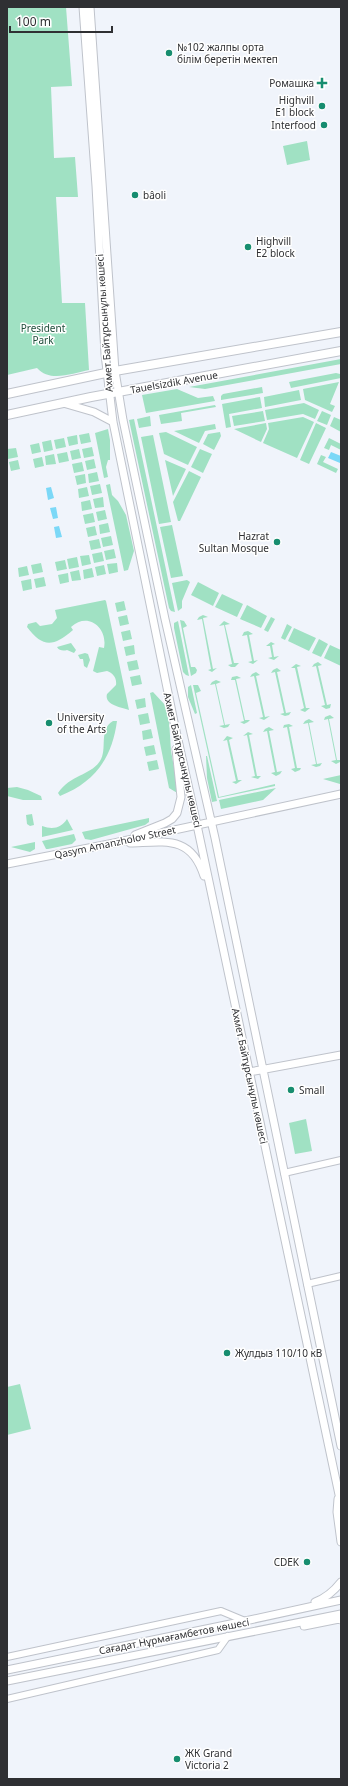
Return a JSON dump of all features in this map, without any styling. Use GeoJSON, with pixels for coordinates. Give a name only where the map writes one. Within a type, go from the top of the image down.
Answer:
{"type":"FeatureCollection","features":[{"type":"Feature","properties":{"kind":"main road","name":"Tauelsizdik Avenue"},"geometry":{"type":"LineString","coordinates":[[7,394],[116,371],[341,332]]}},
{"type":"Feature","properties":{"kind":"main road","name":"Tauelsizdik Avenue"},"geometry":{"type":"LineString","coordinates":[[7,415],[118,392],[341,351]]}},
{"type":"Feature","properties":{"kind":"street","name":"Ахмет Байтұрсынұлы көшесі"},"geometry":{"type":"LineString","coordinates":[[83,7],[96,186],[106,373],[113,422],[174,722],[218,922],[341,1504]]}},
{"type":"Feature","properties":{"kind":"street","name":"Ахмет Байтұрсынұлы көшесі"},"geometry":{"type":"LineString","coordinates":[[90,7],[118,392],[166,626],[211,822],[341,1446]]}},
{"type":"Feature","properties":{"kind":"street"},"geometry":{"type":"LineString","coordinates":[[63,403],[94,412],[113,422]]}},
{"type":"Feature","properties":{"kind":"street"},"geometry":{"type":"LineString","coordinates":[[114,843],[165,823],[172,819],[177,813],[182,797],[177,772],[174,722]]}},
{"type":"Feature","properties":{"kind":"street","name":"Qasym Amanzholov Street"},"geometry":{"type":"LineString","coordinates":[[7,864],[114,843],[341,794]]}},
{"type":"Feature","properties":{"kind":"street"},"geometry":{"type":"LineString","coordinates":[[114,843],[171,842],[191,851],[201,867],[218,922]]}},
{"type":"Feature","properties":{"kind":"street"},"geometry":{"type":"LineString","coordinates":[[249,1072],[341,1055]]}},
{"type":"Feature","properties":{"kind":"street"},"geometry":{"type":"LineString","coordinates":[[284,1172],[341,1160]]}},
{"type":"Feature","properties":{"kind":"street"},"geometry":{"type":"LineString","coordinates":[[307,1284],[341,1276]]}},
{"type":"Feature","properties":{"kind":"street"},"geometry":{"type":"LineString","coordinates":[[338,1490],[337,1512],[341,1542]]}},
{"type":"Feature","properties":{"kind":"street"},"geometry":{"type":"LineString","coordinates":[[294,1610],[324,1599],[341,1582]]}},
{"type":"Feature","properties":{"kind":"street","name":"Сағадат Нұрмағамбетов көшесі"},"geometry":{"type":"LineString","coordinates":[[7,1670],[341,1600]]}},
{"type":"Feature","properties":{"kind":"street"},"geometry":{"type":"LineString","coordinates":[[7,1657],[221,1610],[245,1621]]}},
{"type":"Feature","properties":{"kind":"street","name":"Сағадат Нұрмағамбетов көшесі"},"geometry":{"type":"LineString","coordinates":[[7,1681],[341,1614]]}},
{"type":"Feature","properties":{"kind":"street"},"geometry":{"type":"LineString","coordinates":[[278,1627],[294,1628],[341,1620]]}},
{"type":"Feature","properties":{"kind":"street"},"geometry":{"type":"LineString","coordinates":[[7,1698],[218,1650],[228,1636]]}},
{"type":"Feature","properties":{"kind":"green space","name":"President Park"},"geometry":{"type":"Polygon","coordinates":[[[7,7],[66,7],[72,86],[51,87],[54,158],[75,157],[78,197],[56,197],[62,303],[85,303],[89,370],[69,375],[48,375],[42,373],[37,368],[7,375],[7,7]]]}},
{"type":"Feature","properties":{"kind":"green space"},"geometry":{"type":"Polygon","coordinates":[[[307,141],[310,160],[287,165],[283,146],[307,141]]]}},
{"type":"Feature","properties":{"kind":"green space"},"geometry":{"type":"Polygon","coordinates":[[[341,359],[341,364],[205,389],[189,387],[341,359]]]}},
{"type":"Feature","properties":{"kind":"green space"},"geometry":{"type":"Polygon","coordinates":[[[336,373],[340,374],[341,378],[291,388],[289,382],[336,373]]]}},
{"type":"Feature","properties":{"kind":"green space"},"geometry":{"type":"Polygon","coordinates":[[[339,382],[330,404],[335,406],[332,412],[305,400],[303,389],[339,382]]]}},
{"type":"Feature","properties":{"kind":"green space"},"geometry":{"type":"Polygon","coordinates":[[[262,387],[263,393],[221,400],[221,396],[223,394],[262,387]]]}},
{"type":"Feature","properties":{"kind":"green space"},"geometry":{"type":"Polygon","coordinates":[[[177,389],[198,398],[213,396],[215,401],[146,413],[142,395],[177,389]]]}},
{"type":"Feature","properties":{"kind":"green space"},"geometry":{"type":"Polygon","coordinates":[[[299,390],[301,400],[265,407],[264,397],[299,390]]]}},
{"type":"Feature","properties":{"kind":"green space"},"geometry":{"type":"Polygon","coordinates":[[[260,397],[262,408],[229,414],[231,427],[226,428],[222,404],[260,397]]]}},
{"type":"Feature","properties":{"kind":"green space"},"geometry":{"type":"Polygon","coordinates":[[[304,403],[319,410],[315,419],[303,414],[267,420],[265,410],[304,403]]]}},
{"type":"Feature","properties":{"kind":"green space"},"geometry":{"type":"Polygon","coordinates":[[[215,405],[216,407],[181,413],[182,421],[161,424],[159,415],[215,405]]]}},
{"type":"Feature","properties":{"kind":"green space"},"geometry":{"type":"Polygon","coordinates":[[[263,411],[265,421],[234,426],[232,416],[263,411]]]}},
{"type":"Feature","properties":{"kind":"green space"},"geometry":{"type":"Polygon","coordinates":[[[322,411],[331,415],[327,425],[317,421],[322,411]]]}},
{"type":"Feature","properties":{"kind":"green space"},"geometry":{"type":"Polygon","coordinates":[[[150,416],[151,426],[139,428],[137,419],[150,416]]]}},
{"type":"Feature","properties":{"kind":"green space"},"geometry":{"type":"Polygon","coordinates":[[[303,417],[314,422],[297,458],[263,443],[269,429],[268,423],[303,417]]]}},
{"type":"Feature","properties":{"kind":"green space"},"geometry":{"type":"Polygon","coordinates":[[[334,417],[341,420],[341,432],[330,426],[334,417]]]}},
{"type":"Feature","properties":{"kind":"green space"},"geometry":{"type":"Polygon","coordinates":[[[134,419],[175,612],[171,611],[169,608],[129,420],[134,419]]]}},
{"type":"Feature","properties":{"kind":"green space"},"geometry":{"type":"Polygon","coordinates":[[[266,423],[267,429],[261,442],[234,429],[266,423]]]}},
{"type":"Feature","properties":{"kind":"green space"},"geometry":{"type":"Polygon","coordinates":[[[316,423],[326,428],[309,464],[300,460],[316,423]]]}},
{"type":"Feature","properties":{"kind":"green space"},"geometry":{"type":"Polygon","coordinates":[[[215,424],[216,429],[205,431],[199,443],[174,431],[215,424]]]}},
{"type":"Feature","properties":{"kind":"green space"},"geometry":{"type":"Polygon","coordinates":[[[108,429],[110,440],[110,460],[108,460],[106,467],[108,477],[104,478],[95,433],[108,429]]]}},
{"type":"Feature","properties":{"kind":"green space"},"geometry":{"type":"Polygon","coordinates":[[[166,432],[197,447],[188,465],[164,454],[159,433],[166,432]]]}},
{"type":"Feature","properties":{"kind":"green space"},"geometry":{"type":"Polygon","coordinates":[[[220,432],[221,436],[214,450],[203,444],[208,434],[220,432]]]}},
{"type":"Feature","properties":{"kind":"green space"},"geometry":{"type":"Polygon","coordinates":[[[89,433],[91,442],[81,444],[79,435],[89,433]]]}},
{"type":"Feature","properties":{"kind":"green space"},"geometry":{"type":"Polygon","coordinates":[[[77,435],[78,444],[69,446],[67,437],[77,435]]]}},
{"type":"Feature","properties":{"kind":"green space"},"geometry":{"type":"Polygon","coordinates":[[[153,435],[171,522],[159,524],[141,437],[153,435]]]}},
{"type":"Feature","properties":{"kind":"green space"},"geometry":{"type":"Polygon","coordinates":[[[64,438],[66,447],[56,449],[54,440],[64,438]]]}},
{"type":"Feature","properties":{"kind":"green space"},"geometry":{"type":"Polygon","coordinates":[[[329,438],[341,444],[341,450],[331,445],[329,450],[324,448],[329,438]]]}},
{"type":"Feature","properties":{"kind":"green space"},"geometry":{"type":"Polygon","coordinates":[[[51,440],[53,450],[44,452],[42,442],[51,440]]]}},
{"type":"Feature","properties":{"kind":"green space"},"geometry":{"type":"Polygon","coordinates":[[[39,443],[41,452],[32,454],[30,445],[39,443]]]}},
{"type":"Feature","properties":{"kind":"green space"},"geometry":{"type":"Polygon","coordinates":[[[92,447],[94,456],[84,458],[82,449],[92,447]]]}},
{"type":"Feature","properties":{"kind":"green space"},"geometry":{"type":"Polygon","coordinates":[[[16,448],[18,457],[8,459],[7,449],[16,448]]]}},
{"type":"Feature","properties":{"kind":"green space"},"geometry":{"type":"Polygon","coordinates":[[[79,449],[81,458],[72,460],[70,451],[79,449]]]}},
{"type":"Feature","properties":{"kind":"green space"},"geometry":{"type":"Polygon","coordinates":[[[200,449],[212,454],[203,473],[191,467],[200,449]]]}},
{"type":"Feature","properties":{"kind":"green space"},"geometry":{"type":"Polygon","coordinates":[[[67,452],[69,461],[59,463],[57,454],[67,452]]]}},
{"type":"Feature","properties":{"kind":"green space"},"geometry":{"type":"Polygon","coordinates":[[[54,454],[56,464],[46,465],[45,456],[54,454]]]}},
{"type":"Feature","properties":{"kind":"green space"},"geometry":{"type":"Polygon","coordinates":[[[321,455],[326,457],[323,462],[338,469],[336,473],[317,464],[321,455]]]}},
{"type":"Feature","properties":{"kind":"green space"},"geometry":{"type":"Polygon","coordinates":[[[42,457],[44,466],[35,468],[33,459],[42,457]]]}},
{"type":"Feature","properties":{"kind":"green space"},"geometry":{"type":"Polygon","coordinates":[[[94,459],[96,468],[87,470],[85,461],[94,459]]]}},
{"type":"Feature","properties":{"kind":"green space"},"geometry":{"type":"Polygon","coordinates":[[[18,460],[20,469],[11,471],[9,462],[18,460]]]}},
{"type":"Feature","properties":{"kind":"green space"},"geometry":{"type":"Polygon","coordinates":[[[165,460],[186,469],[173,496],[165,460]]]}},
{"type":"Feature","properties":{"kind":"green space"},"geometry":{"type":"Polygon","coordinates":[[[82,462],[84,471],[74,473],[72,464],[82,462]]]}},
{"type":"Feature","properties":{"kind":"green space"},"geometry":{"type":"Polygon","coordinates":[[[189,471],[201,477],[180,521],[178,521],[173,502],[189,471]]]}},
{"type":"Feature","properties":{"kind":"green space"},"geometry":{"type":"Polygon","coordinates":[[[97,472],[99,481],[89,483],[88,474],[97,472]]]}},
{"type":"Feature","properties":{"kind":"green space"},"geometry":{"type":"Polygon","coordinates":[[[85,474],[86,483],[77,485],[75,476],[85,474]]]}},
{"type":"Feature","properties":{"kind":"green space"},"geometry":{"type":"Polygon","coordinates":[[[100,484],[102,493],[92,495],[90,486],[100,484]]]}},
{"type":"Feature","properties":{"kind":"green space"},"geometry":{"type":"Polygon","coordinates":[[[110,484],[112,495],[118,501],[126,515],[134,551],[128,570],[124,571],[106,485],[110,484]]]}},
{"type":"Feature","properties":{"kind":"green space"},"geometry":{"type":"Polygon","coordinates":[[[87,487],[89,496],[79,498],[78,489],[87,487]]]}},
{"type":"Feature","properties":{"kind":"green space"},"geometry":{"type":"Polygon","coordinates":[[[103,497],[104,507],[95,508],[93,499],[103,497]]]}},
{"type":"Feature","properties":{"kind":"green space"},"geometry":{"type":"Polygon","coordinates":[[[90,500],[92,509],[82,511],[81,502],[90,500]]]}},
{"type":"Feature","properties":{"kind":"green space"},"geometry":{"type":"Polygon","coordinates":[[[105,510],[107,519],[98,521],[96,512],[105,510]]]}},
{"type":"Feature","properties":{"kind":"green space"},"geometry":{"type":"Polygon","coordinates":[[[93,513],[95,522],[85,524],[83,515],[93,513]]]}},
{"type":"Feature","properties":{"kind":"green space"},"geometry":{"type":"Polygon","coordinates":[[[108,523],[110,532],[100,534],[99,525],[108,523]]]}},
{"type":"Feature","properties":{"kind":"green space"},"geometry":{"type":"Polygon","coordinates":[[[172,525],[183,576],[171,578],[160,527],[172,525]]]}},
{"type":"Feature","properties":{"kind":"green space"},"geometry":{"type":"Polygon","coordinates":[[[95,526],[97,535],[88,537],[86,528],[95,526]]]}},
{"type":"Feature","properties":{"kind":"green space"},"geometry":{"type":"Polygon","coordinates":[[[111,536],[113,545],[103,547],[101,538],[111,536]]]}},
{"type":"Feature","properties":{"kind":"green space"},"geometry":{"type":"Polygon","coordinates":[[[99,539],[101,548],[91,550],[89,541],[99,539]]]}},
{"type":"Feature","properties":{"kind":"green space"},"geometry":{"type":"Polygon","coordinates":[[[114,549],[116,558],[106,560],[104,551],[114,549]]]}},
{"type":"Feature","properties":{"kind":"green space"},"geometry":{"type":"Polygon","coordinates":[[[102,552],[104,561],[94,563],[92,554],[102,552]]]}},
{"type":"Feature","properties":{"kind":"green space"},"geometry":{"type":"Polygon","coordinates":[[[89,555],[91,564],[82,566],[80,556],[89,555]]]}},
{"type":"Feature","properties":{"kind":"green space"},"geometry":{"type":"Polygon","coordinates":[[[77,557],[79,567],[69,569],[67,559],[77,557]]]}},
{"type":"Feature","properties":{"kind":"green space"},"geometry":{"type":"Polygon","coordinates":[[[65,560],[67,569],[57,571],[55,562],[65,560]]]}},
{"type":"Feature","properties":{"kind":"green space"},"geometry":{"type":"Polygon","coordinates":[[[41,563],[43,572],[33,574],[31,565],[41,563]]]}},
{"type":"Feature","properties":{"kind":"green space"},"geometry":{"type":"Polygon","coordinates":[[[117,563],[118,572],[109,574],[107,564],[117,563]]]}},
{"type":"Feature","properties":{"kind":"green space"},"geometry":{"type":"Polygon","coordinates":[[[104,565],[106,574],[97,576],[95,567],[104,565]]]}},
{"type":"Feature","properties":{"kind":"green space"},"geometry":{"type":"Polygon","coordinates":[[[27,566],[29,575],[19,577],[18,568],[27,566]]]}},
{"type":"Feature","properties":{"kind":"green space"},"geometry":{"type":"Polygon","coordinates":[[[92,568],[94,577],[84,579],[83,570],[92,568]]]}},
{"type":"Feature","properties":{"kind":"green space"},"geometry":{"type":"Polygon","coordinates":[[[79,570],[81,580],[72,581],[70,572],[79,570]]]}},
{"type":"Feature","properties":{"kind":"green space"},"geometry":{"type":"Polygon","coordinates":[[[68,573],[69,582],[60,584],[58,575],[68,573]]]}},
{"type":"Feature","properties":{"kind":"green space"},"geometry":{"type":"Polygon","coordinates":[[[44,577],[46,586],[36,588],[34,579],[44,577]]]}},
{"type":"Feature","properties":{"kind":"green space"},"geometry":{"type":"Polygon","coordinates":[[[31,579],[32,589],[23,591],[21,581],[31,579]]]}},
{"type":"Feature","properties":{"kind":"green space"},"geometry":{"type":"Polygon","coordinates":[[[187,580],[190,582],[182,601],[182,608],[178,611],[172,583],[187,580]]]}},
{"type":"Feature","properties":{"kind":"green space"},"geometry":{"type":"Polygon","coordinates":[[[198,582],[219,593],[213,606],[191,595],[198,582]]]}},
{"type":"Feature","properties":{"kind":"green space"},"geometry":{"type":"Polygon","coordinates":[[[222,594],[243,604],[237,617],[215,607],[222,594]]]}},
{"type":"Feature","properties":{"kind":"green space"},"geometry":{"type":"Polygon","coordinates":[[[105,600],[129,710],[114,705],[108,701],[107,694],[116,685],[116,680],[113,674],[107,671],[97,673],[93,671],[99,647],[104,648],[103,634],[100,628],[90,621],[77,622],[71,627],[73,630],[66,636],[60,640],[48,643],[38,639],[27,627],[28,624],[36,622],[40,626],[52,624],[57,618],[55,610],[105,600]]]}},
{"type":"Feature","properties":{"kind":"green space"},"geometry":{"type":"Polygon","coordinates":[[[124,601],[126,610],[117,612],[115,603],[124,601]]]}},
{"type":"Feature","properties":{"kind":"green space"},"geometry":{"type":"Polygon","coordinates":[[[247,605],[267,616],[261,628],[240,619],[247,605]]]}},
{"type":"Feature","properties":{"kind":"green space"},"geometry":{"type":"Polygon","coordinates":[[[127,615],[129,624],[120,626],[118,617],[127,615]]]}},
{"type":"Feature","properties":{"kind":"green space"},"geometry":{"type":"Polygon","coordinates":[[[203,615],[208,617],[203,618],[213,669],[217,668],[212,672],[208,670],[211,669],[202,619],[197,620],[203,615]]]}},
{"type":"Feature","properties":{"kind":"green space"},"geometry":{"type":"Polygon","coordinates":[[[271,617],[275,619],[268,632],[264,630],[271,617]]]}},
{"type":"Feature","properties":{"kind":"green space"},"geometry":{"type":"Polygon","coordinates":[[[180,620],[184,621],[187,626],[183,628],[191,667],[195,667],[197,670],[196,673],[191,676],[180,620]]]}},
{"type":"Feature","properties":{"kind":"green space"},"geometry":{"type":"Polygon","coordinates":[[[178,621],[189,676],[183,672],[174,628],[174,623],[178,621]]]}},
{"type":"Feature","properties":{"kind":"green space"},"geometry":{"type":"Polygon","coordinates":[[[224,621],[230,624],[225,625],[234,663],[239,663],[235,667],[228,665],[232,664],[224,625],[219,626],[224,621]]]}},
{"type":"Feature","properties":{"kind":"green space"},"geometry":{"type":"Polygon","coordinates":[[[287,624],[292,627],[285,640],[281,638],[287,624]]]}},
{"type":"Feature","properties":{"kind":"green space"},"geometry":{"type":"Polygon","coordinates":[[[294,628],[316,638],[309,651],[288,641],[294,628]]]}},
{"type":"Feature","properties":{"kind":"green space"},"geometry":{"type":"Polygon","coordinates":[[[130,630],[132,639],[123,641],[121,632],[130,630]]]}},
{"type":"Feature","properties":{"kind":"green space"},"geometry":{"type":"Polygon","coordinates":[[[248,631],[253,634],[249,635],[254,661],[258,660],[253,664],[248,662],[252,661],[247,635],[242,636],[244,632],[248,631]]]}},
{"type":"Feature","properties":{"kind":"green space"},"geometry":{"type":"Polygon","coordinates":[[[319,639],[328,644],[321,657],[312,653],[319,639]]]}},
{"type":"Feature","properties":{"kind":"green space"},"geometry":{"type":"Polygon","coordinates":[[[271,642],[275,644],[272,645],[274,657],[279,656],[274,660],[268,658],[272,657],[270,646],[266,646],[271,642]]]}},
{"type":"Feature","properties":{"kind":"green space"},"geometry":{"type":"Polygon","coordinates":[[[71,643],[76,650],[74,653],[67,650],[60,650],[57,647],[71,643]]]}},
{"type":"Feature","properties":{"kind":"green space"},"geometry":{"type":"Polygon","coordinates":[[[134,645],[135,654],[126,656],[124,647],[134,645]]]}},
{"type":"Feature","properties":{"kind":"green space"},"geometry":{"type":"Polygon","coordinates":[[[330,645],[341,650],[341,666],[324,658],[330,645]]]}},
{"type":"Feature","properties":{"kind":"green space"},"geometry":{"type":"Polygon","coordinates":[[[85,653],[88,654],[90,660],[87,668],[84,666],[83,659],[80,659],[78,655],[85,653]]]}},
{"type":"Feature","properties":{"kind":"green space"},"geometry":{"type":"Polygon","coordinates":[[[137,660],[139,669],[129,671],[127,662],[137,660]]]}},
{"type":"Feature","properties":{"kind":"green space"},"geometry":{"type":"Polygon","coordinates":[[[318,662],[322,665],[318,666],[327,705],[331,704],[330,708],[326,709],[321,706],[325,705],[316,666],[312,667],[318,662]]]}},
{"type":"Feature","properties":{"kind":"green space"},"geometry":{"type":"Polygon","coordinates":[[[296,664],[301,666],[297,667],[306,708],[310,708],[305,712],[300,710],[304,708],[295,668],[291,668],[296,664]]]}},
{"type":"Feature","properties":{"kind":"green space"},"geometry":{"type":"Polygon","coordinates":[[[277,668],[281,671],[277,672],[286,713],[291,712],[289,715],[285,716],[280,714],[284,713],[275,672],[271,673],[277,668]]]}},
{"type":"Feature","properties":{"kind":"green space"},"geometry":{"type":"Polygon","coordinates":[[[256,672],[260,675],[256,676],[265,717],[270,716],[264,720],[259,718],[263,717],[254,676],[250,677],[256,672]]]}},
{"type":"Feature","properties":{"kind":"green space"},"geometry":{"type":"Polygon","coordinates":[[[140,675],[142,684],[132,686],[130,677],[140,675]]]}},
{"type":"Feature","properties":{"kind":"green space"},"geometry":{"type":"Polygon","coordinates":[[[237,676],[241,678],[236,679],[245,720],[250,720],[244,724],[240,722],[244,721],[235,680],[231,680],[232,677],[237,676]]]}},
{"type":"Feature","properties":{"kind":"green space"},"geometry":{"type":"Polygon","coordinates":[[[216,680],[221,682],[216,684],[225,725],[230,724],[228,727],[224,728],[219,726],[224,725],[215,684],[210,685],[216,680]]]}},
{"type":"Feature","properties":{"kind":"green space"},"geometry":{"type":"Polygon","coordinates":[[[191,685],[197,713],[195,714],[188,697],[188,687],[191,685]]]}},
{"type":"Feature","properties":{"kind":"green space"},"geometry":{"type":"Polygon","coordinates":[[[193,685],[198,685],[201,691],[196,693],[219,797],[275,784],[275,786],[218,798],[193,685]]]}},
{"type":"Feature","properties":{"kind":"green space"},"geometry":{"type":"Polygon","coordinates":[[[153,692],[166,706],[169,720],[171,751],[179,794],[169,788],[150,693],[153,692]]]}},
{"type":"Feature","properties":{"kind":"green space"},"geometry":{"type":"Polygon","coordinates":[[[145,698],[146,707],[137,709],[135,700],[145,698]]]}},
{"type":"Feature","properties":{"kind":"green space"},"geometry":{"type":"Polygon","coordinates":[[[148,713],[150,723],[140,725],[138,715],[148,713]]]}},
{"type":"Feature","properties":{"kind":"green space"},"geometry":{"type":"Polygon","coordinates":[[[330,715],[334,718],[329,719],[337,760],[341,760],[336,764],[331,761],[336,760],[328,719],[324,720],[325,717],[330,715]]]}},
{"type":"Feature","properties":{"kind":"green space"},"geometry":{"type":"Polygon","coordinates":[[[309,719],[314,722],[309,723],[317,764],[322,763],[320,766],[316,767],[311,765],[316,764],[308,723],[303,724],[309,719]]]}},
{"type":"Feature","properties":{"kind":"green space"},"geometry":{"type":"Polygon","coordinates":[[[113,721],[117,721],[115,734],[106,757],[100,767],[83,784],[60,796],[58,793],[63,787],[74,778],[91,770],[100,761],[103,751],[104,734],[108,725],[113,721]]]}},
{"type":"Feature","properties":{"kind":"green space"},"geometry":{"type":"Polygon","coordinates":[[[289,724],[293,726],[289,727],[297,768],[301,768],[295,772],[291,769],[295,768],[287,727],[283,728],[284,725],[289,724]]]}},
{"type":"Feature","properties":{"kind":"green space"},"geometry":{"type":"Polygon","coordinates":[[[269,727],[274,730],[269,731],[277,772],[282,771],[276,776],[271,773],[275,772],[267,731],[263,732],[269,727]]]}},
{"type":"Feature","properties":{"kind":"green space"},"geometry":{"type":"Polygon","coordinates":[[[151,729],[153,738],[143,740],[142,731],[151,729]]]}},
{"type":"Feature","properties":{"kind":"green space"},"geometry":{"type":"Polygon","coordinates":[[[248,732],[253,734],[249,735],[257,776],[261,776],[258,779],[251,777],[255,776],[247,735],[243,736],[248,732]]]}},
{"type":"Feature","properties":{"kind":"green space"},"geometry":{"type":"Polygon","coordinates":[[[227,736],[233,738],[229,740],[238,780],[242,780],[236,784],[232,782],[236,781],[227,740],[223,741],[227,736]]]}},
{"type":"Feature","properties":{"kind":"green space"},"geometry":{"type":"Polygon","coordinates":[[[154,745],[156,754],[146,756],[144,747],[154,745]]]}},
{"type":"Feature","properties":{"kind":"green space"},"geometry":{"type":"Polygon","coordinates":[[[206,756],[217,801],[212,802],[207,778],[206,756]]]}},
{"type":"Feature","properties":{"kind":"green space"},"geometry":{"type":"Polygon","coordinates":[[[157,760],[159,769],[149,771],[147,762],[157,760]]]}},
{"type":"Feature","properties":{"kind":"green space"},"geometry":{"type":"Polygon","coordinates":[[[341,775],[340,784],[323,779],[341,775]]]}},
{"type":"Feature","properties":{"kind":"green space"},"geometry":{"type":"Polygon","coordinates":[[[17,787],[41,796],[42,800],[23,800],[7,796],[7,788],[17,787]]]}},
{"type":"Feature","properties":{"kind":"green space"},"geometry":{"type":"Polygon","coordinates":[[[276,788],[263,800],[221,809],[219,800],[276,788]]]}},
{"type":"Feature","properties":{"kind":"green space"},"geometry":{"type":"Polygon","coordinates":[[[32,814],[34,825],[30,826],[27,824],[26,815],[32,814]]]}},
{"type":"Feature","properties":{"kind":"green space"},"geometry":{"type":"Polygon","coordinates":[[[149,818],[149,822],[145,825],[91,840],[85,839],[82,832],[149,818]]]}},
{"type":"Feature","properties":{"kind":"green space"},"geometry":{"type":"Polygon","coordinates":[[[67,819],[73,830],[42,837],[42,826],[53,828],[59,826],[67,819]]]}},
{"type":"Feature","properties":{"kind":"green space"},"geometry":{"type":"Polygon","coordinates":[[[74,834],[76,840],[72,844],[46,849],[42,841],[74,834]]]}},
{"type":"Feature","properties":{"kind":"green space"},"geometry":{"type":"Polygon","coordinates":[[[35,842],[35,849],[30,852],[11,847],[35,842]]]}},
{"type":"Feature","properties":{"kind":"green space"},"geometry":{"type":"Polygon","coordinates":[[[306,1119],[312,1151],[295,1154],[289,1123],[306,1119]]]}},
{"type":"Feature","properties":{"kind":"green space"},"geometry":{"type":"Polygon","coordinates":[[[20,1384],[31,1429],[7,1435],[7,1387],[20,1384]]]}},
{"type":"Feature","properties":{"kind":"water"},"geometry":{"type":"Polygon","coordinates":[[[331,452],[341,456],[340,463],[328,458],[331,452]]]}},
{"type":"Feature","properties":{"kind":"water"},"geometry":{"type":"Polygon","coordinates":[[[51,487],[54,498],[48,500],[46,488],[51,487]]]}},
{"type":"Feature","properties":{"kind":"water"},"geometry":{"type":"Polygon","coordinates":[[[56,507],[58,518],[53,519],[50,508],[56,507]]]}},
{"type":"Feature","properties":{"kind":"water"},"geometry":{"type":"Polygon","coordinates":[[[59,526],[62,537],[56,538],[54,527],[59,526]]]}},
{"type":"Feature","properties":{"kind":"place","name":"№102 жалпы орта білім беретін мектеп"},"geometry":{"type":"Point","coordinates":[169,53]}},
{"type":"Feature","properties":{"kind":"place","name":"Ромашка"},"geometry":{"type":"Point","coordinates":[322,83]}},
{"type":"Feature","properties":{"kind":"place","name":"Highvill E1 block"},"geometry":{"type":"Point","coordinates":[322,106]}},
{"type":"Feature","properties":{"kind":"place","name":"Interfood"},"geometry":{"type":"Point","coordinates":[324,125]}},
{"type":"Feature","properties":{"kind":"place","name":"bâoli"},"geometry":{"type":"Point","coordinates":[135,195]}},
{"type":"Feature","properties":{"kind":"place","name":"Highvill E2 block"},"geometry":{"type":"Point","coordinates":[248,247]}},
{"type":"Feature","properties":{"kind":"place","name":"Hazrat Sultan Mosque"},"geometry":{"type":"Point","coordinates":[277,542]}},
{"type":"Feature","properties":{"kind":"place","name":"University of the Arts"},"geometry":{"type":"Point","coordinates":[49,723]}},
{"type":"Feature","properties":{"kind":"place","name":"Small"},"geometry":{"type":"Point","coordinates":[291,1090]}},
{"type":"Feature","properties":{"kind":"place","name":"Жулдыз 110/10 кВ"},"geometry":{"type":"Point","coordinates":[227,1353]}},
{"type":"Feature","properties":{"kind":"place","name":"CDEK"},"geometry":{"type":"Point","coordinates":[307,1562]}},
{"type":"Feature","properties":{"kind":"place","name":"ЖК Grand Victoria 2"},"geometry":{"type":"Point","coordinates":[177,1759]}}]}
